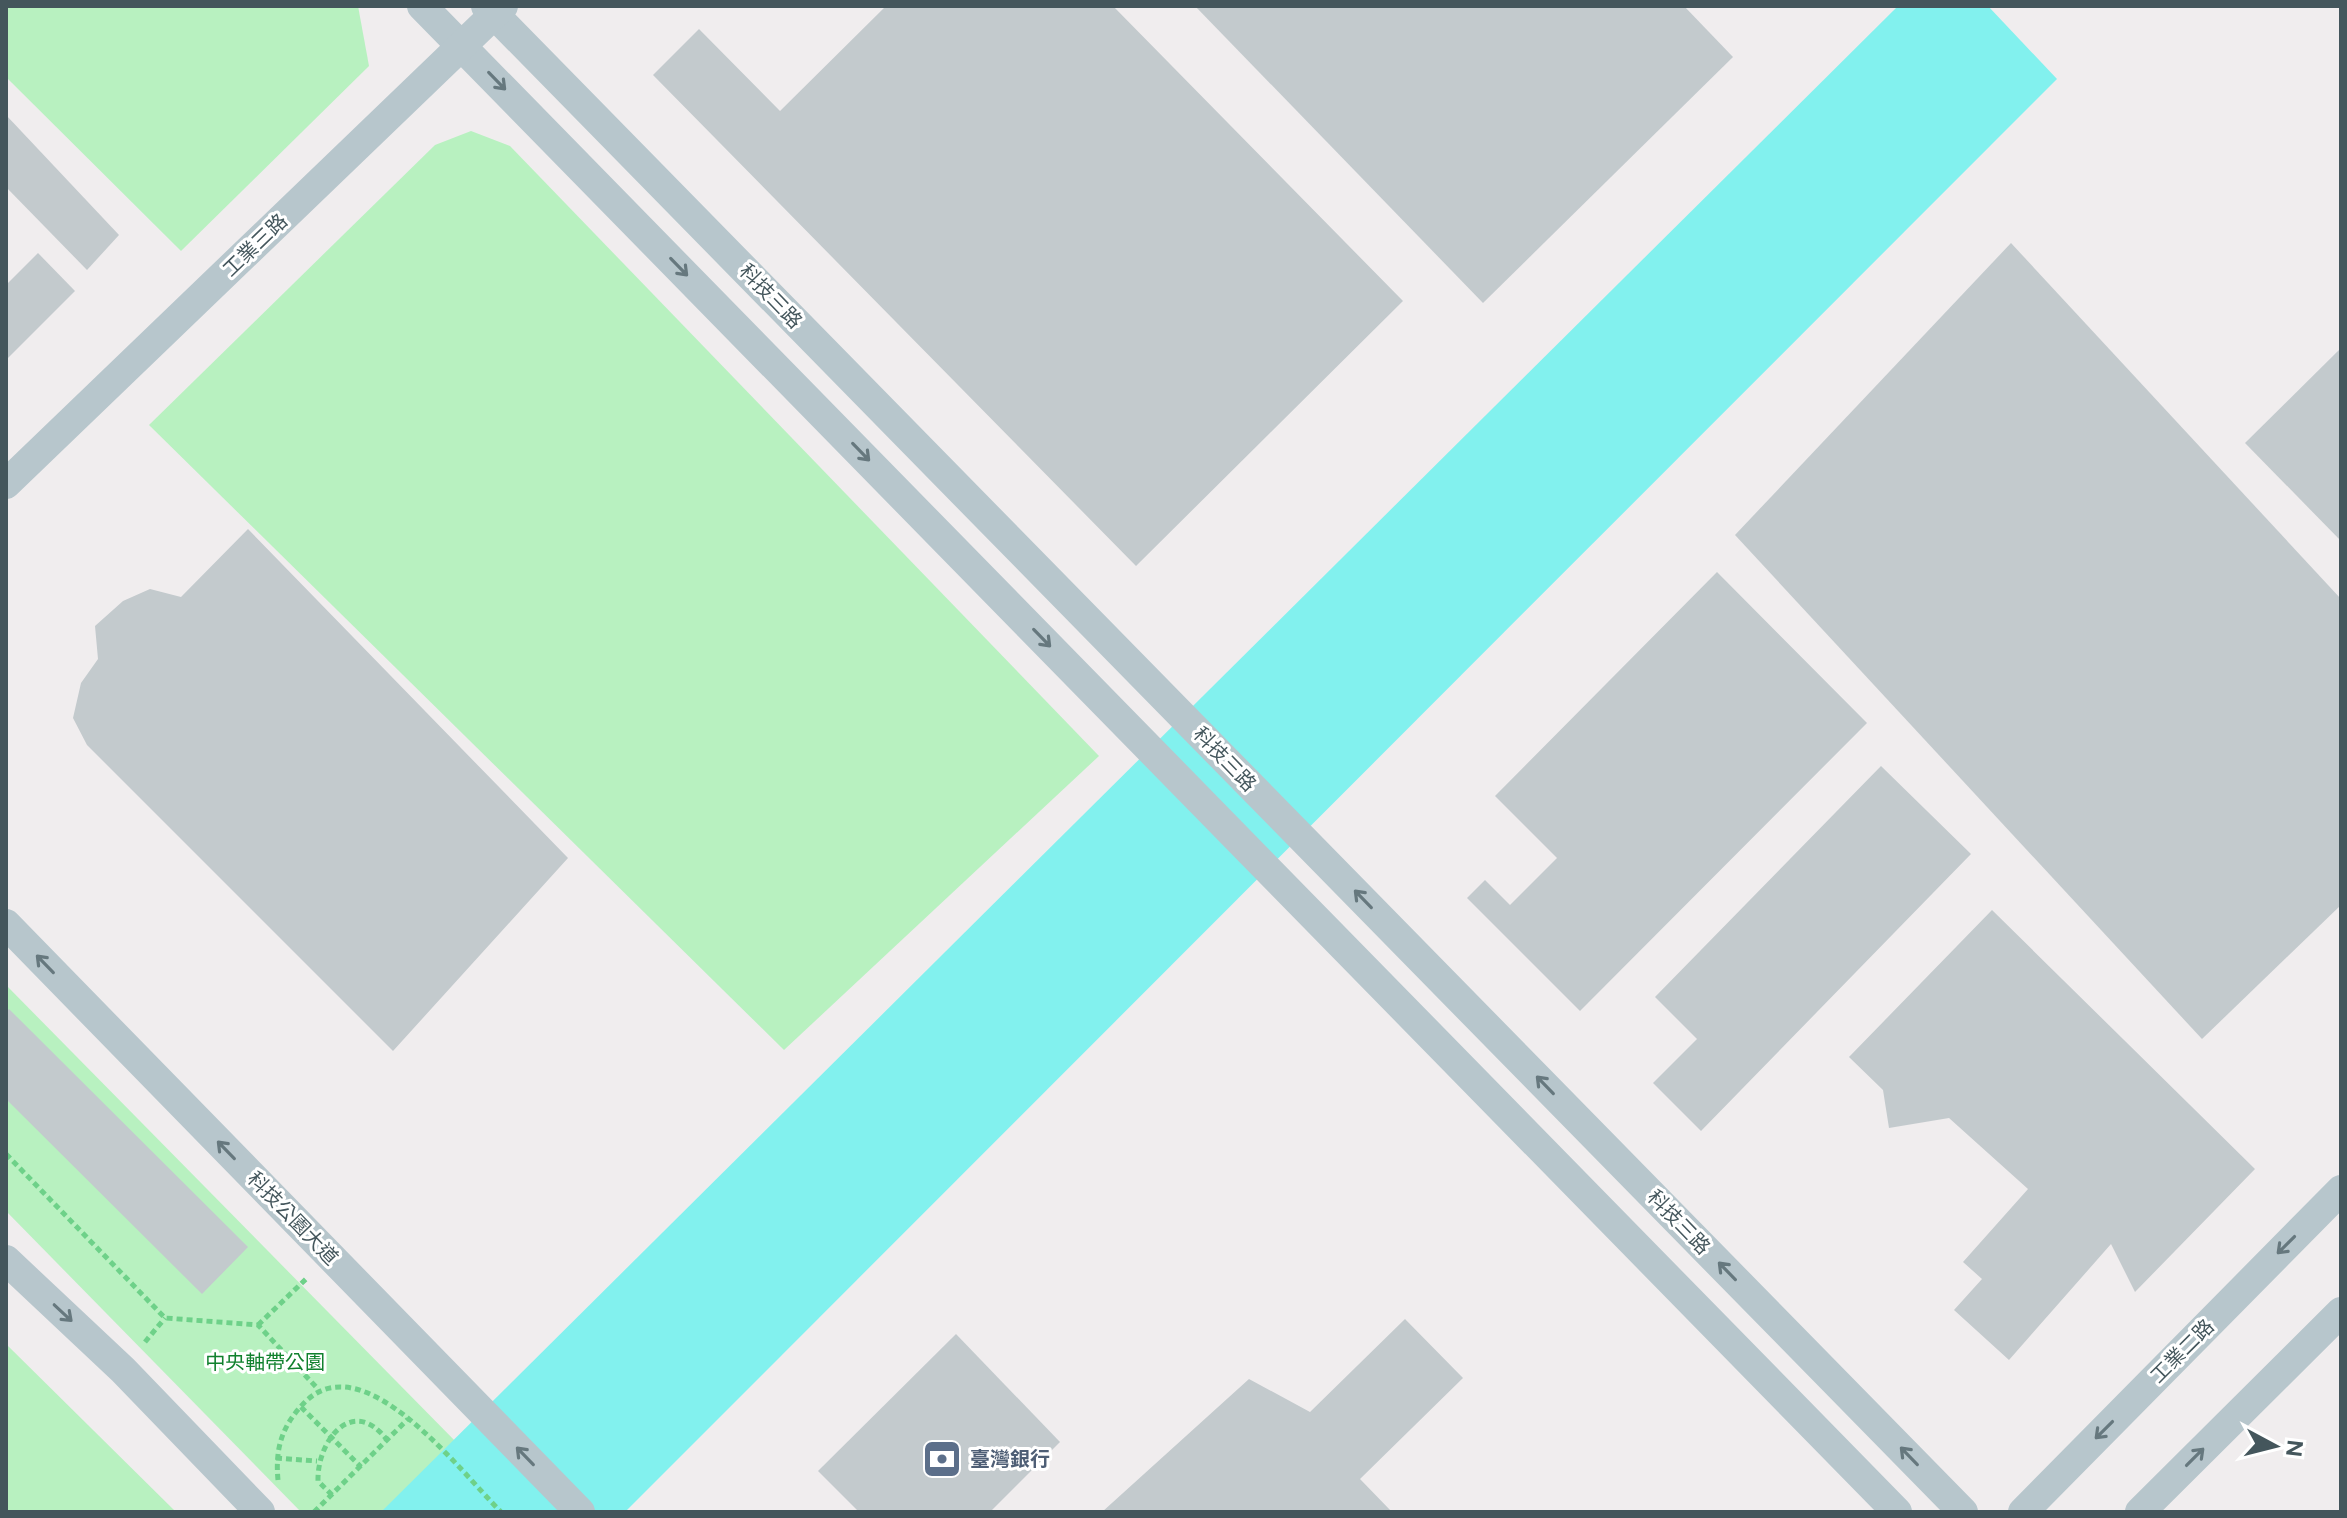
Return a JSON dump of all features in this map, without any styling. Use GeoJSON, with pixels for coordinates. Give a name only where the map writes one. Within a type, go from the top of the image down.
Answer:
{"type":"FeatureCollection","features":[{"type":"Feature","properties":{"kind":"street"},"geometry":{"type":"LineString","coordinates":[[422,6],[1897,1512]]}},
{"type":"Feature","properties":{"kind":"street","name":"工業三路"},"geometry":{"type":"LineString","coordinates":[[6,484],[462,45],[495,9]]}},
{"type":"Feature","properties":{"kind":"street","name":"科技三路"},"geometry":{"type":"LineString","coordinates":[[495,9],[1963,1512]]}},
{"type":"Feature","properties":{"kind":"street","name":"科技公園大道"},"geometry":{"type":"LineString","coordinates":[[6,924],[580,1512]]}},
{"type":"Feature","properties":{"kind":"street","name":"工業二路"},"geometry":{"type":"LineString","coordinates":[[2023,1512],[2341,1190]]}},
{"type":"Feature","properties":{"kind":"street"},"geometry":{"type":"LineString","coordinates":[[6,1260],[123,1370],[260,1512]]}},
{"type":"Feature","properties":{"kind":"street"},"geometry":{"type":"LineString","coordinates":[[2140,1512],[2341,1312]]}},
{"type":"Feature","properties":{"kind":"path"},"geometry":{"type":"LineString","coordinates":[[6,1154],[165,1318],[258,1325],[318,1389]]}},
{"type":"Feature","properties":{"kind":"path"},"geometry":{"type":"LineString","coordinates":[[258,1325],[330,1256]]}},
{"type":"Feature","properties":{"kind":"path"},"geometry":{"type":"LineString","coordinates":[[279,1484],[276,1458],[288,1421],[318,1389],[337,1384],[362,1390],[389,1402],[501,1512]]}},
{"type":"Feature","properties":{"kind":"path"},"geometry":{"type":"LineString","coordinates":[[301,1407],[361,1467]]}},
{"type":"Feature","properties":{"kind":"path"},"geometry":{"type":"LineString","coordinates":[[314,1512],[408,1419]]}},
{"type":"Feature","properties":{"kind":"path"},"geometry":{"type":"LineString","coordinates":[[332,1495],[318,1481],[317,1461],[331,1437],[346,1423],[363,1422],[377,1426],[387,1440]]}},
{"type":"Feature","properties":{"kind":"path"},"geometry":{"type":"LineString","coordinates":[[276,1458],[317,1461]]}},
{"type":"Feature","properties":{"kind":"green space"},"geometry":{"type":"Polygon","coordinates":[[[6,6],[358,6],[369,66],[181,251],[6,77],[6,6]]]}},
{"type":"Feature","properties":{"kind":"green space"},"geometry":{"type":"Polygon","coordinates":[[[471,131],[510,146],[1099,756],[784,1050],[149,425],[435,145],[471,131]]]}},
{"type":"Feature","properties":{"kind":"green space","name":"中央軸帶公園"},"geometry":{"type":"Polygon","coordinates":[[[6,985],[525,1512],[301,1512],[6,1211],[6,985]]]}},
{"type":"Feature","properties":{"kind":"green space"},"geometry":{"type":"Polygon","coordinates":[[[6,1344],[176,1512],[6,1512],[6,1344]]]}},
{"type":"Feature","properties":{"kind":"water"},"geometry":{"type":"Polygon","coordinates":[[[1898,6],[1988,6],[2057,79],[625,1512],[381,1512],[1898,6]]]}},
{"type":"Feature","properties":{"kind":"building"},"geometry":{"type":"Polygon","coordinates":[[[886,6],[1113,6],[1403,301],[1136,566],[653,75],[699,29],[780,111],[886,6]]]}},
{"type":"Feature","properties":{"kind":"building"},"geometry":{"type":"Polygon","coordinates":[[[1195,6],[1684,6],[1733,57],[1483,303],[1195,6]]]}},
{"type":"Feature","properties":{"kind":"building"},"geometry":{"type":"Polygon","coordinates":[[[6,115],[119,235],[87,270],[6,187],[6,115]]]}},
{"type":"Feature","properties":{"kind":"building"},"geometry":{"type":"Polygon","coordinates":[[[2011,243],[2341,599],[2341,905],[2202,1039],[1735,535],[2011,243]]]}},
{"type":"Feature","properties":{"kind":"building"},"geometry":{"type":"Polygon","coordinates":[[[38,253],[75,291],[6,360],[6,285],[38,253]]]}},
{"type":"Feature","properties":{"kind":"building"},"geometry":{"type":"Polygon","coordinates":[[[2341,348],[2341,541],[2245,443],[2341,348]]]}},
{"type":"Feature","properties":{"kind":"building"},"geometry":{"type":"Polygon","coordinates":[[[248,529],[568,858],[393,1051],[87,745],[73,718],[81,683],[98,659],[95,626],[123,601],[150,589],[181,597],[248,529]]]}},
{"type":"Feature","properties":{"kind":"building"},"geometry":{"type":"Polygon","coordinates":[[[1717,572],[1867,723],[1580,1011],[1467,898],[1485,880],[1510,905],[1557,858],[1495,796],[1717,572]]]}},
{"type":"Feature","properties":{"kind":"building"},"geometry":{"type":"Polygon","coordinates":[[[1881,766],[1971,854],[1701,1131],[1653,1083],[1697,1039],[1655,997],[1881,766]]]}},
{"type":"Feature","properties":{"kind":"building"},"geometry":{"type":"Polygon","coordinates":[[[1992,910],[2255,1169],[2135,1292],[2111,1244],[2009,1360],[1954,1310],[1982,1279],[1963,1262],[2028,1189],[1949,1118],[1889,1128],[1883,1090],[1849,1057],[1992,910]]]}},
{"type":"Feature","properties":{"kind":"building"},"geometry":{"type":"Polygon","coordinates":[[[9,1009],[248,1247],[202,1294],[6,1099],[6,1012],[9,1009]]]}},
{"type":"Feature","properties":{"kind":"building"},"geometry":{"type":"Polygon","coordinates":[[[1405,1319],[1463,1378],[1360,1479],[1392,1512],[1102,1512],[1249,1379],[1310,1412],[1405,1319]]]}},
{"type":"Feature","properties":{"kind":"building"},"geometry":{"type":"Polygon","coordinates":[[[956,1334],[1060,1442],[990,1512],[859,1512],[818,1471],[956,1334]]]}},
{"type":"Feature","properties":{"kind":"place","name":"臺灣銀行"},"geometry":{"type":"Point","coordinates":[942,1459]}}]}
